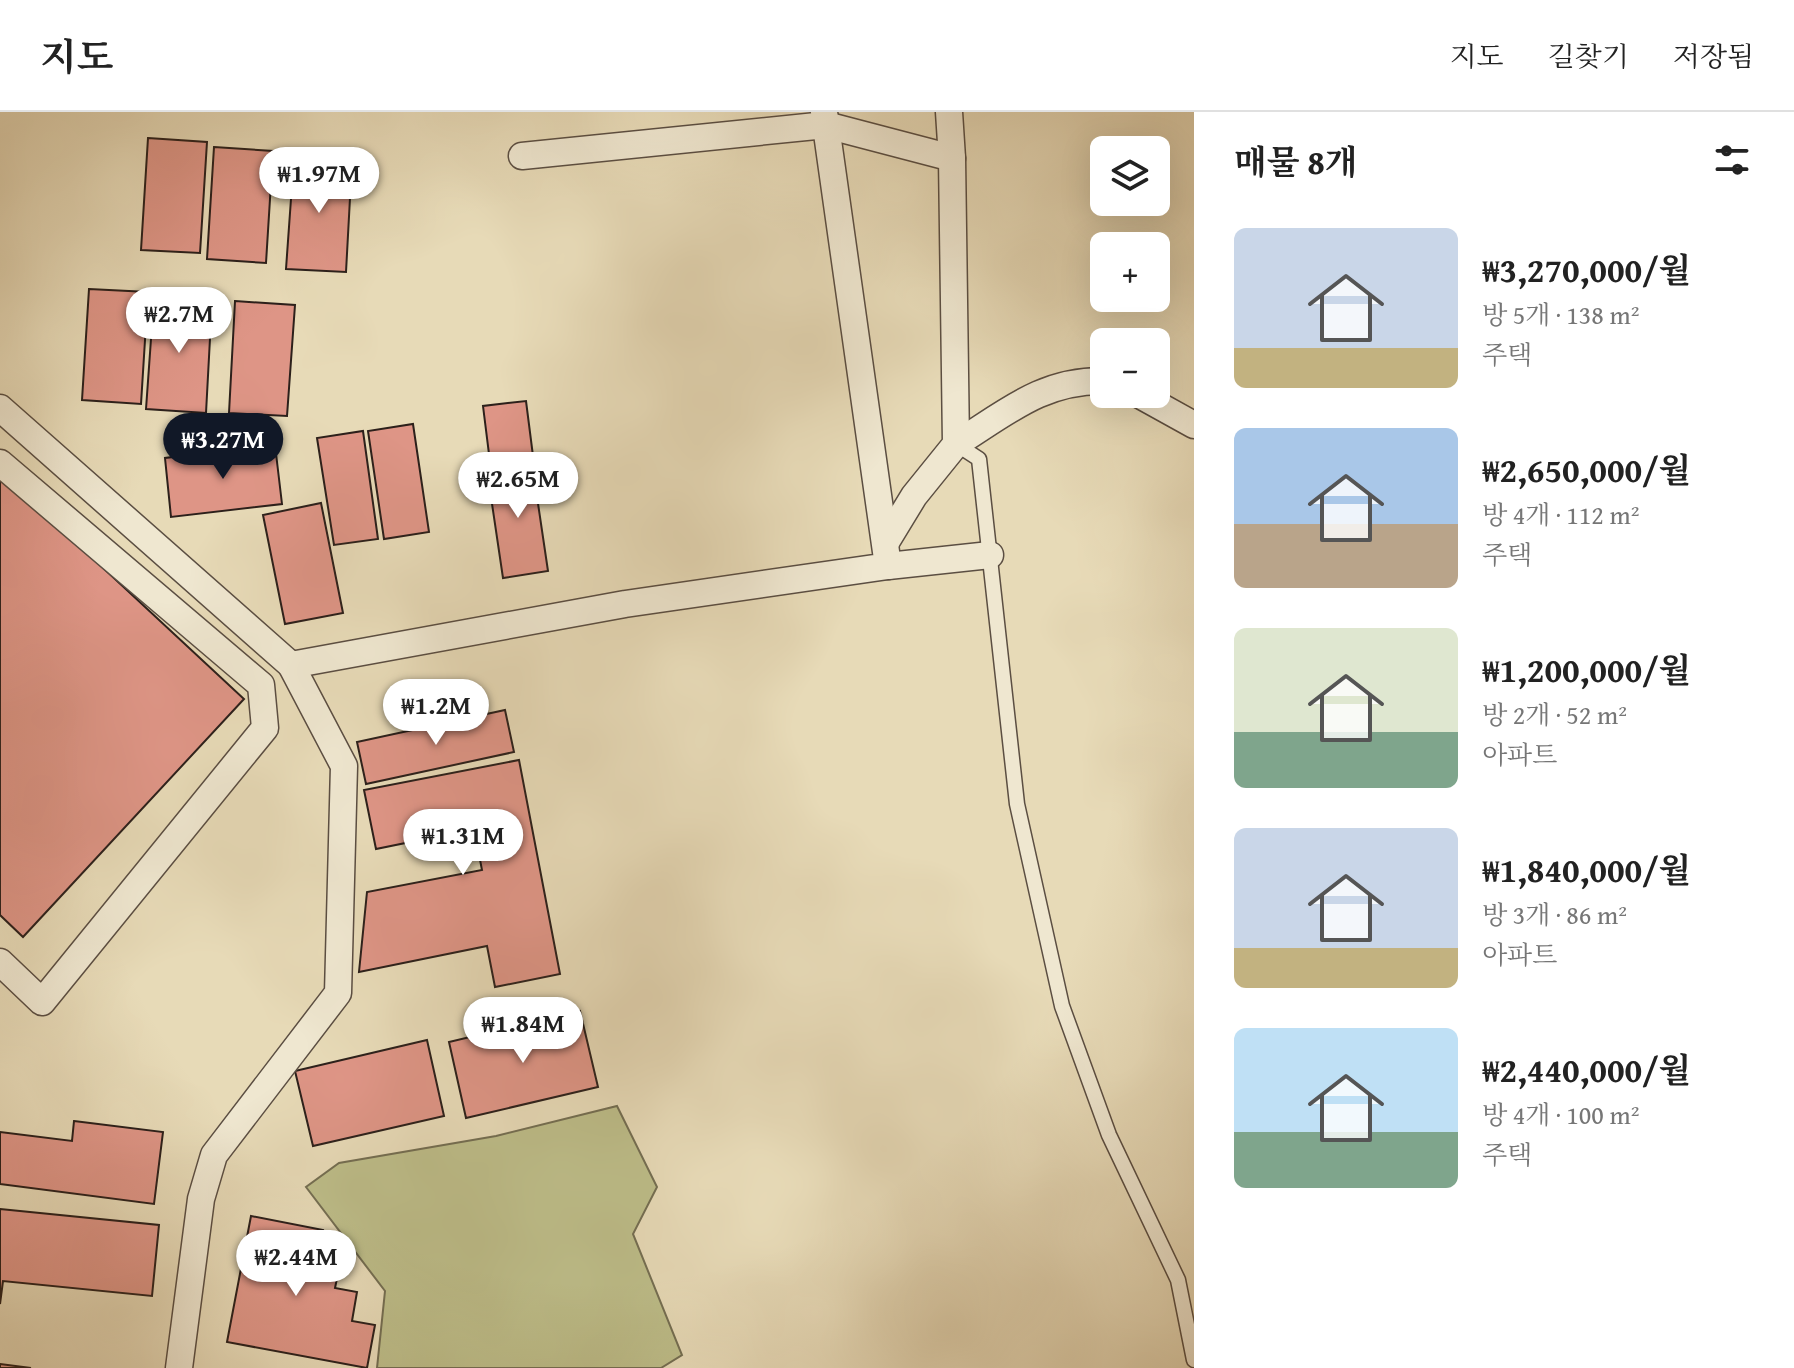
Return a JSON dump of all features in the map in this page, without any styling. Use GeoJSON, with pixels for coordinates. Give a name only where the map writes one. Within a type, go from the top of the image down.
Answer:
{"type":"FeatureCollection","features":[{"type":"Feature","properties":{"kind":"street"},"geometry":{"type":"LineString","coordinates":[[949,112],[956,444]]}},
{"type":"Feature","properties":{"kind":"street"},"geometry":{"type":"LineString","coordinates":[[522,156],[825,118],[952,158]]}},
{"type":"Feature","properties":{"kind":"street"},"geometry":{"type":"LineString","coordinates":[[825,118],[887,554]]}},
{"type":"Feature","properties":{"kind":"street"},"geometry":{"type":"LineString","coordinates":[[887,554],[914,496],[956,444],[1042,390],[1090,381]]}},
{"type":"Feature","properties":{"kind":"street"},"geometry":{"type":"LineString","coordinates":[[0,408],[291,665],[344,766],[338,993],[214,1155],[201,1199],[179,1368]]}},
{"type":"Feature","properties":{"kind":"street"},"geometry":{"type":"LineString","coordinates":[[1163,408],[1194,425]]}},
{"type":"Feature","properties":{"kind":"street"},"geometry":{"type":"LineString","coordinates":[[0,463],[261,685],[265,728],[42,1002],[0,962]]}},
{"type":"Feature","properties":{"kind":"street"},"geometry":{"type":"LineString","coordinates":[[291,665],[887,554],[990,555]]}},
{"type":"Feature","properties":{"kind":"lane"},"geometry":{"type":"LineString","coordinates":[[956,444],[979,459],[1017,804],[1062,1006],[1109,1135],[1178,1280],[1194,1360]]}},
{"type":"Feature","properties":{"kind":"green space"},"geometry":{"type":"Polygon","coordinates":[[[617,1106],[657,1187],[633,1234],[682,1355],[661,1368],[377,1368],[385,1291],[306,1187],[339,1163],[496,1136],[617,1106]]]}},
{"type":"Feature","properties":{"kind":"building"},"geometry":{"type":"Polygon","coordinates":[[[148,138],[207,142],[200,253],[141,250],[148,138]]]}},
{"type":"Feature","properties":{"kind":"building"},"geometry":{"type":"Polygon","coordinates":[[[214,147],[273,151],[266,263],[207,259],[214,147]]]}},
{"type":"Feature","properties":{"kind":"building"},"geometry":{"type":"Polygon","coordinates":[[[294,157],[352,161],[346,272],[286,269],[294,157]]]}},
{"type":"Feature","properties":{"kind":"building"},"geometry":{"type":"Polygon","coordinates":[[[89,289],[148,292],[141,404],[82,400],[89,289]]]}},
{"type":"Feature","properties":{"kind":"building"},"geometry":{"type":"Polygon","coordinates":[[[154,297],[212,301],[206,413],[146,409],[154,297]]]}},
{"type":"Feature","properties":{"kind":"building"},"geometry":{"type":"Polygon","coordinates":[[[235,301],[295,305],[287,416],[229,413],[235,301]]]}},
{"type":"Feature","properties":{"kind":"building"},"geometry":{"type":"Polygon","coordinates":[[[526,401],[533,456],[490,462],[483,406],[526,401]]]}},
{"type":"Feature","properties":{"kind":"building"},"geometry":{"type":"Polygon","coordinates":[[[413,424],[429,532],[384,539],[368,431],[413,424]]]}},
{"type":"Feature","properties":{"kind":"building"},"geometry":{"type":"Polygon","coordinates":[[[363,431],[378,539],[334,545],[317,438],[363,431]]]}},
{"type":"Feature","properties":{"kind":"building"},"geometry":{"type":"Polygon","coordinates":[[[275,445],[282,504],[171,517],[165,458],[275,445]]]}},
{"type":"Feature","properties":{"kind":"building"},"geometry":{"type":"Polygon","coordinates":[[[532,463],[548,571],[503,578],[487,470],[532,463]]]}},
{"type":"Feature","properties":{"kind":"building"},"geometry":{"type":"Polygon","coordinates":[[[0,472],[244,699],[23,937],[0,915],[0,472]]]}},
{"type":"Feature","properties":{"kind":"building"},"geometry":{"type":"Polygon","coordinates":[[[321,503],[343,613],[285,624],[263,515],[321,503]]]}},
{"type":"Feature","properties":{"kind":"building"},"geometry":{"type":"Polygon","coordinates":[[[505,710],[514,752],[366,784],[357,742],[505,710]]]}},
{"type":"Feature","properties":{"kind":"building"},"geometry":{"type":"Polygon","coordinates":[[[519,760],[560,974],[495,987],[487,946],[359,972],[367,892],[482,870],[474,829],[376,849],[364,790],[519,760]]]}},
{"type":"Feature","properties":{"kind":"building"},"geometry":{"type":"Polygon","coordinates":[[[580,1011],[598,1087],[466,1118],[449,1042],[580,1011]]]}},
{"type":"Feature","properties":{"kind":"building"},"geometry":{"type":"Polygon","coordinates":[[[427,1040],[444,1116],[313,1146],[295,1071],[427,1040]]]}},
{"type":"Feature","properties":{"kind":"building"},"geometry":{"type":"Polygon","coordinates":[[[74,1121],[163,1132],[154,1204],[0,1184],[0,1132],[72,1141],[74,1121]]]}},
{"type":"Feature","properties":{"kind":"building"},"geometry":{"type":"Polygon","coordinates":[[[0,1209],[159,1225],[152,1296],[3,1281],[0,1304],[0,1209]]]}},
{"type":"Feature","properties":{"kind":"building"},"geometry":{"type":"Polygon","coordinates":[[[251,1216],[323,1230],[319,1250],[342,1254],[335,1288],[357,1292],[352,1321],[375,1325],[367,1368],[227,1342],[251,1216]]]}},
{"type":"Feature","properties":{"kind":"building"},"geometry":{"type":"Polygon","coordinates":[[[0,1364],[31,1368],[0,1368],[0,1364]]]}}]}
